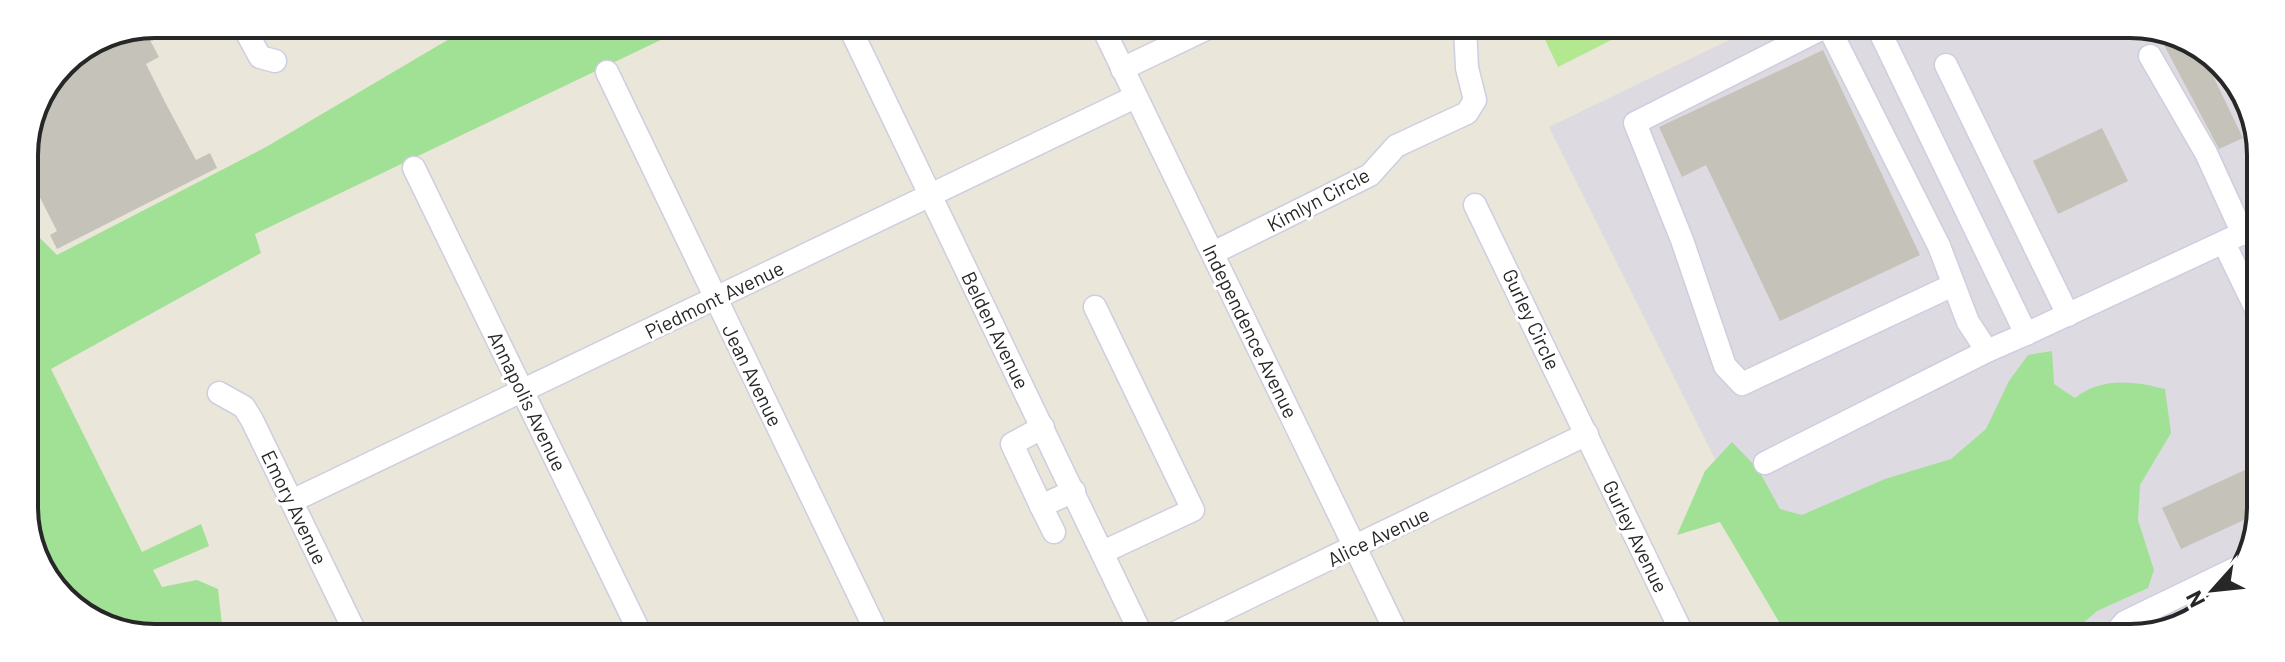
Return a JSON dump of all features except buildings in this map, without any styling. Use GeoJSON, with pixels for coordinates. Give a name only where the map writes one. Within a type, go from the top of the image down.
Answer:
{"type":"FeatureCollection","features":[{"type":"Feature","properties":{"kind":"street"},"geometry":{"type":"LineString","coordinates":[[250,38],[260,57],[275,61]]}},
{"type":"Feature","properties":{"kind":"street","name":"Belden Avenue"},"geometry":{"type":"LineString","coordinates":[[855,38],[1136,624]]}},
{"type":"Feature","properties":{"kind":"street","name":"Independence Avenue"},"geometry":{"type":"LineString","coordinates":[[1108,38],[1392,624]]}},
{"type":"Feature","properties":{"kind":"street"},"geometry":{"type":"LineString","coordinates":[[1122,69],[1187,38]]}},
{"type":"Feature","properties":{"kind":"street","name":"Kimlyn Circle"},"geometry":{"type":"LineString","coordinates":[[1213,253],[1370,175],[1396,146],[1467,113],[1475,100],[1467,68],[1466,38]]}},
{"type":"Feature","properties":{"kind":"street"},"geometry":{"type":"LineString","coordinates":[[1806,38],[1635,123],[1682,240],[1725,366],[1742,384],[1951,286]]}},
{"type":"Feature","properties":{"kind":"street"},"geometry":{"type":"LineString","coordinates":[[1831,38],[1939,246],[1951,286],[1987,351]]}},
{"type":"Feature","properties":{"kind":"street"},"geometry":{"type":"LineString","coordinates":[[1883,38],[2026,334]]}},
{"type":"Feature","properties":{"kind":"street"},"geometry":{"type":"LineString","coordinates":[[2150,56],[2206,153],[2242,234],[2247,259]]}},
{"type":"Feature","properties":{"kind":"street"},"geometry":{"type":"LineString","coordinates":[[1946,65],[2065,317]]}},
{"type":"Feature","properties":{"kind":"street","name":"Jean Avenue"},"geometry":{"type":"LineString","coordinates":[[607,72],[873,624]]}},
{"type":"Feature","properties":{"kind":"street","name":"Piedmont Avenue"},"geometry":{"type":"LineString","coordinates":[[292,501],[1135,97]]}},
{"type":"Feature","properties":{"kind":"street","name":"Annapolis Avenue"},"geometry":{"type":"LineString","coordinates":[[414,168],[636,624]]}},
{"type":"Feature","properties":{"kind":"street","name":"Gurley Circle"},"geometry":{"type":"LineString","coordinates":[[1475,205],[1587,434]]}},
{"type":"Feature","properties":{"kind":"street"},"geometry":{"type":"LineString","coordinates":[[1765,463],[1987,351],[2242,234]]}},
{"type":"Feature","properties":{"kind":"street"},"geometry":{"type":"LineString","coordinates":[[1095,307],[1193,510],[1103,552]]}},
{"type":"Feature","properties":{"kind":"street","name":"Emory Avenue"},"geometry":{"type":"LineString","coordinates":[[219,393],[244,407],[351,624]]}},
{"type":"Feature","properties":{"kind":"street"},"geometry":{"type":"LineString","coordinates":[[1043,427],[1012,444],[1054,532]]}},
{"type":"Feature","properties":{"kind":"street","name":"Alice Avenue"},"geometry":{"type":"LineString","coordinates":[[1194,624],[1587,434]]}},
{"type":"Feature","properties":{"kind":"street","name":"Gurley Avenue"},"geometry":{"type":"LineString","coordinates":[[1587,434],[1678,624]]}},
{"type":"Feature","properties":{"kind":"street"},"geometry":{"type":"LineString","coordinates":[[1041,506],[1074,491]]}},
{"type":"Feature","properties":{"kind":"street"},"geometry":{"type":"LineString","coordinates":[[2123,624],[2226,573]]}},
{"type":"Feature","properties":{"kind":"shaded area"},"geometry":{"type":"Polygon","coordinates":[[[1733,38],[2130,38],[2175,47],[2201,62],[2213,72],[2231,97],[2245,132],[2247,155],[2247,507],[2243,537],[2227,572],[2195,604],[2175,615],[2137,624],[1798,624],[1549,127],[1733,38]]]}},
{"type":"Feature","properties":{"kind":"green space"},"geometry":{"type":"Polygon","coordinates":[[[451,38],[665,38],[255,234],[261,253],[51,369],[142,552],[201,524],[209,546],[153,570],[162,587],[197,580],[218,589],[222,624],[155,624],[125,620],[97,608],[67,584],[50,559],[40,530],[38,236],[57,255],[266,147],[451,38]]]}},
{"type":"Feature","properties":{"kind":"green space"},"geometry":{"type":"Polygon","coordinates":[[[1544,38],[1615,38],[1558,67],[1544,38]]]}},
{"type":"Feature","properties":{"kind":"green space"},"geometry":{"type":"Polygon","coordinates":[[[2052,351],[2054,384],[2075,398],[2106,384],[2141,384],[2165,389],[2171,433],[2140,485],[2138,520],[2154,570],[2148,588],[2097,611],[2082,624],[1780,624],[1720,522],[1677,535],[1705,471],[1732,442],[1758,469],[1780,509],[1802,515],[1885,479],[1951,459],[1986,429],[2009,381],[2028,355],[2052,351]]]}}]}
